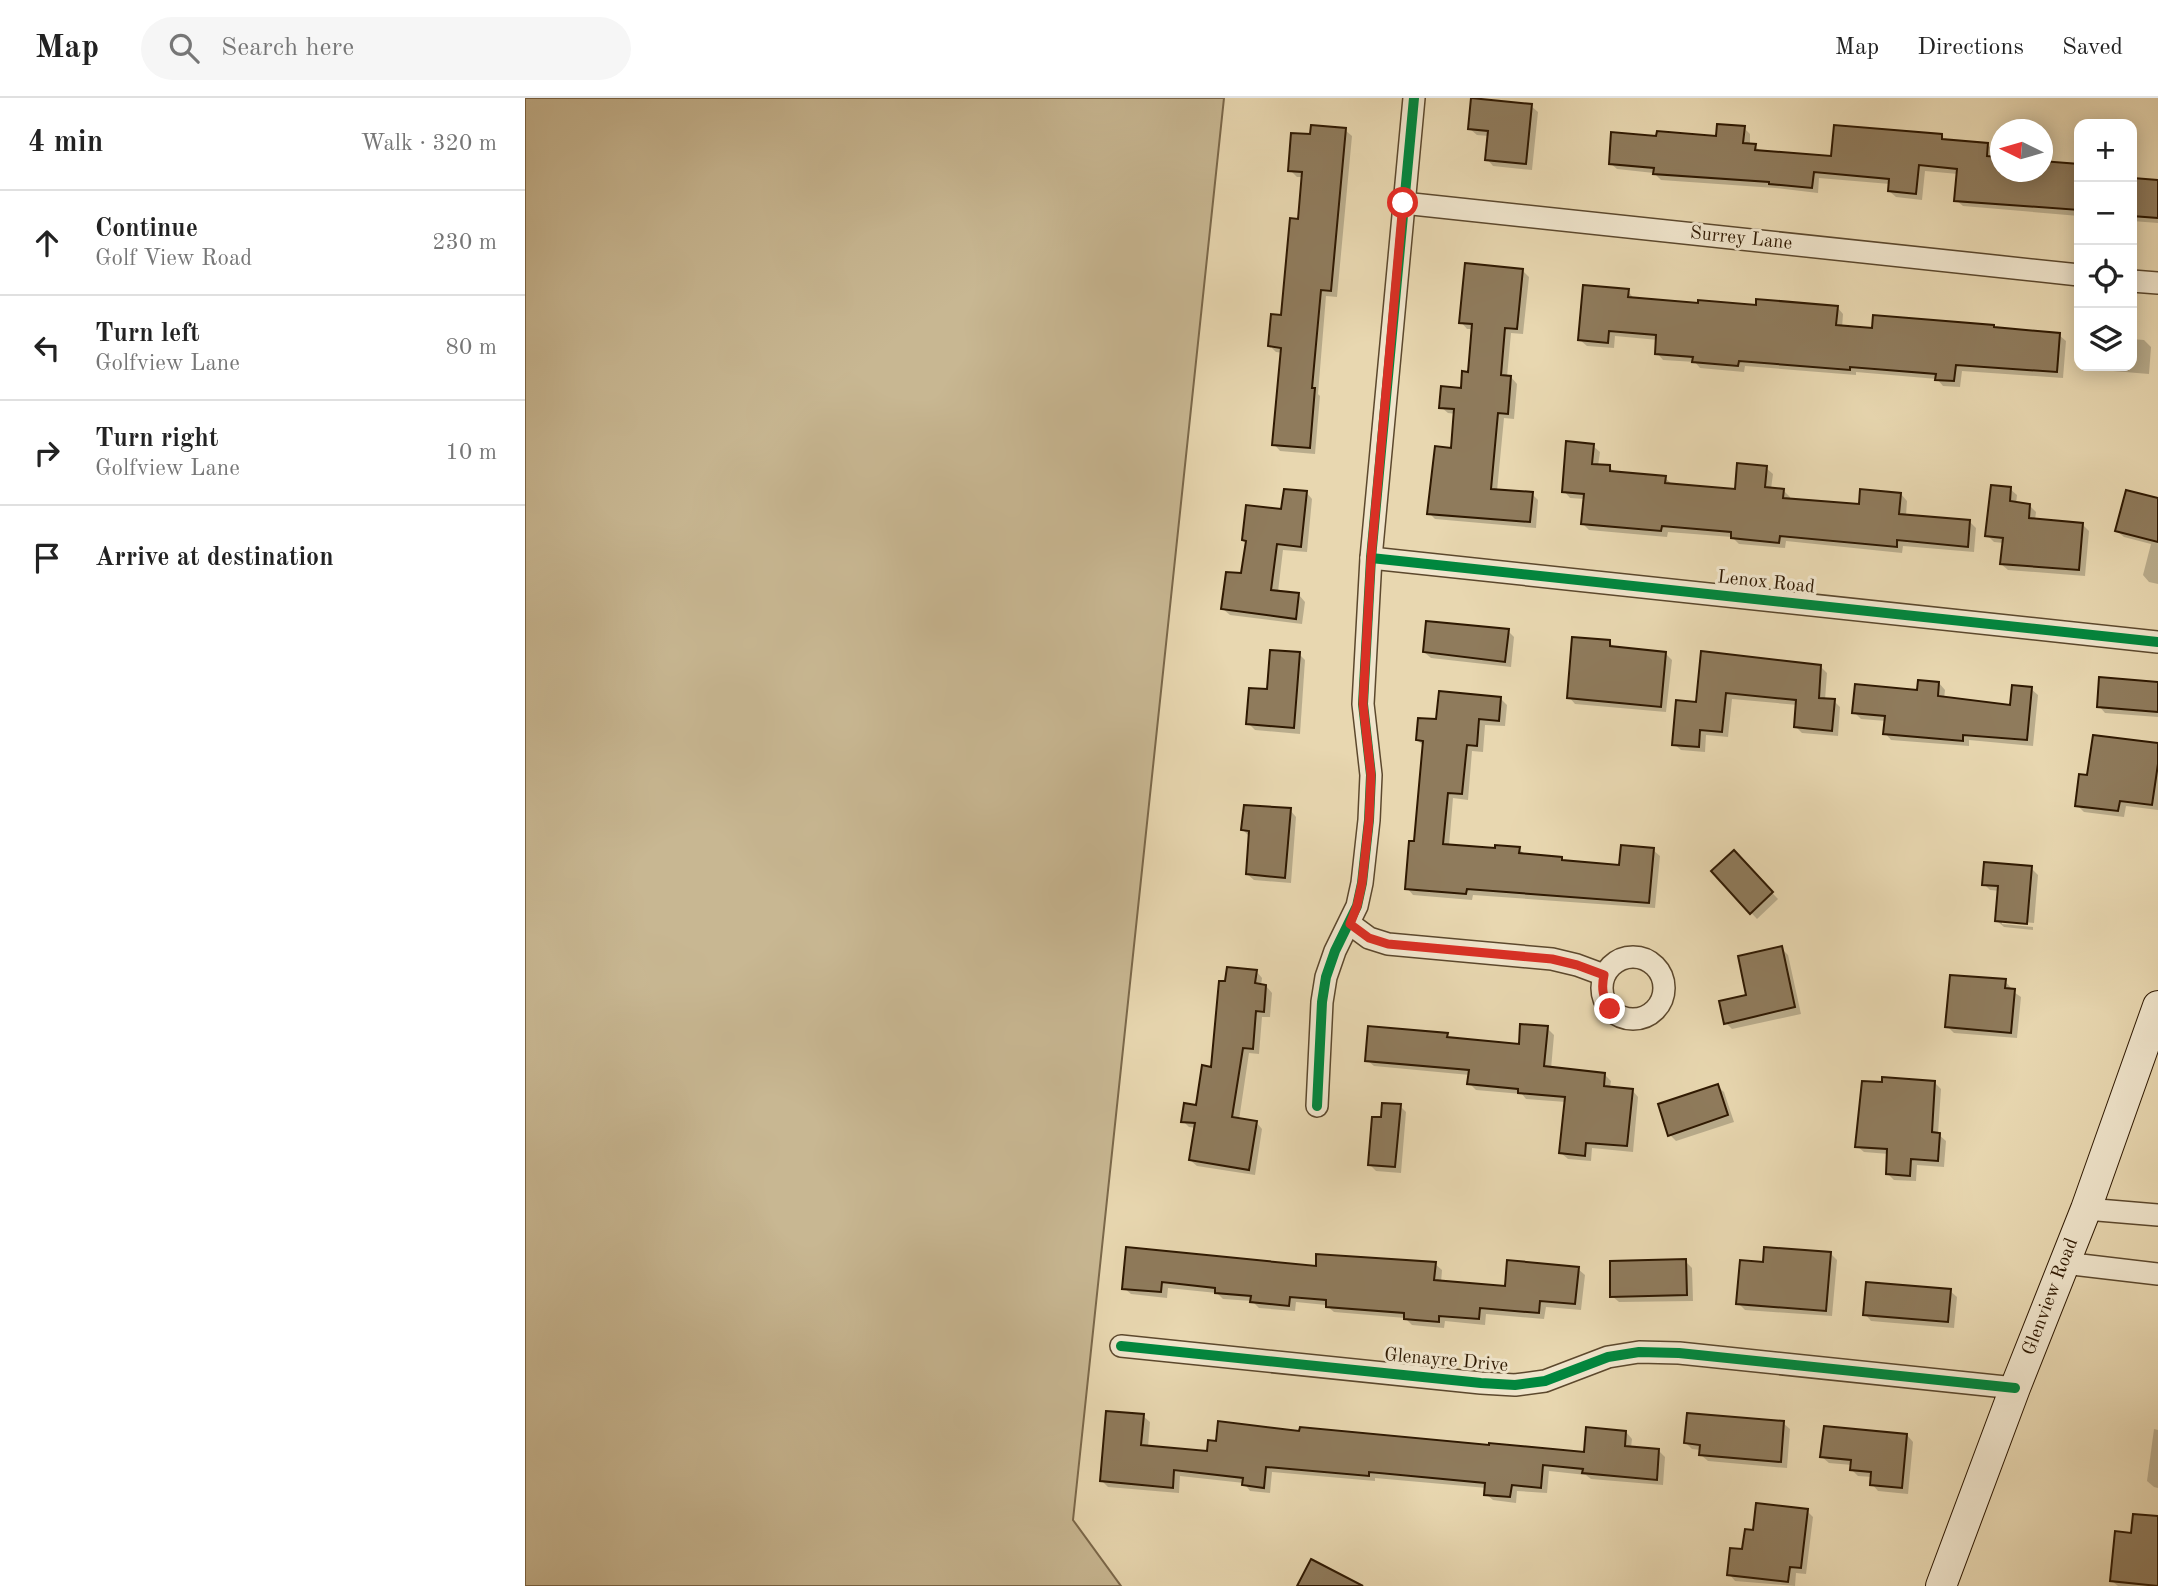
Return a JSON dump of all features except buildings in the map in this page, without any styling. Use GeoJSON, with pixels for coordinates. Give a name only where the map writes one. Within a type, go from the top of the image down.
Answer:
{"type":"FeatureCollection","features":[{"type":"Feature","properties":{"kind":"main road","name":"Glenview Road"},"geometry":{"type":"LineString","coordinates":[[1941,1586],[2086,1209],[2158,1006]]}},
{"type":"Feature","properties":{"kind":"street"},"geometry":{"type":"LineString","coordinates":[[1317,1106],[1322,1002],[1326,977],[1335,951],[1357,906],[1369,820],[1371,775],[1363,704],[1371,558],[1413,98]]}},
{"type":"Feature","properties":{"kind":"street","name":"Surrey Lane"},"geometry":{"type":"LineString","coordinates":[[1403,203],[2074,274]]}},
{"type":"Feature","properties":{"kind":"street"},"geometry":{"type":"LineString","coordinates":[[2137,281],[2158,283]]}},
{"type":"Feature","properties":{"kind":"street","name":"Lenox Road"},"geometry":{"type":"LineString","coordinates":[[1371,558],[2158,642]]}},
{"type":"Feature","properties":{"kind":"street"},"geometry":{"type":"LineString","coordinates":[[1350,924],[1369,938],[1388,944],[1552,959],[1604,975]]}},
{"type":"Feature","properties":{"kind":"street"},"geometry":{"type":"LineString","coordinates":[[2086,1209],[2158,1215]]}},
{"type":"Feature","properties":{"kind":"street"},"geometry":{"type":"LineString","coordinates":[[2064,1263],[2158,1274]]}},
{"type":"Feature","properties":{"kind":"street","name":"Glenayre Drive"},"geometry":{"type":"LineString","coordinates":[[1121,1346],[1515,1385],[1545,1381],[1608,1357],[1639,1352],[1679,1353],[2015,1388]]}},
{"type":"Feature","properties":{"kind":"shaded area"},"geometry":{"type":"Polygon","coordinates":[[[525,98],[1224,98],[1073,1520],[1121,1586],[525,1586],[525,98]]]}},
{"type":"Feature","properties":{"kind":"cycle path"},"geometry":{"type":"LineString","coordinates":[[1317,1106],[1322,1002],[1326,977],[1335,951],[1357,906],[1369,820],[1371,775],[1363,704],[1371,558],[1414,98]]}},
{"type":"Feature","properties":{"kind":"cycle path"},"geometry":{"type":"LineString","coordinates":[[1371,558],[2158,642]]}},
{"type":"Feature","properties":{"kind":"cycle path"},"geometry":{"type":"LineString","coordinates":[[1121,1346],[1515,1385],[1545,1381],[1608,1357],[1639,1352],[1679,1353],[2015,1388]]}},
{"type":"Feature","properties":{"kind":"route"},"geometry":{"type":"LineString","coordinates":[[1403,203],[1371,558],[1363,704],[1371,775],[1369,820],[1362,883],[1350,924],[1369,938],[1388,944],[1552,959],[1577,965],[1604,975],[1603,997],[1610,1009]]}}]}
